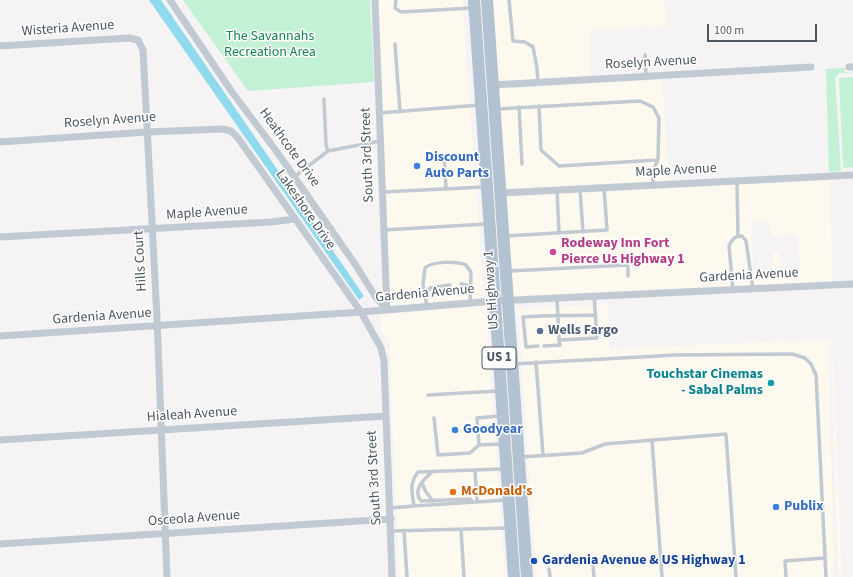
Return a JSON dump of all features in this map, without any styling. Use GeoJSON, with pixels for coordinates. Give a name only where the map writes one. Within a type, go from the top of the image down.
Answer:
{"type":"FeatureCollection","features":[{"type":"Feature","properties":{"kind":"main road","name":"US Highway 1"},"geometry":{"type":"LineString","coordinates":[[487,0],[527,577]]}},
{"type":"Feature","properties":{"kind":"main road","name":"US Highway 1"},"geometry":{"type":"LineString","coordinates":[[474,4],[514,577]]}},
{"type":"Feature","properties":{"kind":"main road"},"geometry":{"type":"LineString","coordinates":[[505,441],[511,452],[519,457]]}},
{"type":"Feature","properties":{"kind":"main road"},"geometry":{"type":"LineString","coordinates":[[507,469],[514,475],[521,492]]}},
{"type":"Feature","properties":{"kind":"street","name":"Heathcote Drive"},"geometry":{"type":"LineString","coordinates":[[170,0],[232,92],[294,177],[371,290],[387,310]]}},
{"type":"Feature","properties":{"kind":"street","name":"South 3rd Street"},"geometry":{"type":"LineString","coordinates":[[375,0],[387,310]]}},
{"type":"Feature","properties":{"kind":"street","name":"Wisteria Avenue"},"geometry":{"type":"LineString","coordinates":[[0,46],[129,38],[138,40]]}},
{"type":"Feature","properties":{"kind":"street","name":"Hills Court"},"geometry":{"type":"LineString","coordinates":[[138,40],[143,50],[157,326],[167,577]]}},
{"type":"Feature","properties":{"kind":"street","name":"Roselyn Avenue"},"geometry":{"type":"LineString","coordinates":[[493,85],[811,67]]}},
{"type":"Feature","properties":{"kind":"street","name":"Roselyn Avenue"},"geometry":{"type":"LineString","coordinates":[[0,142],[147,132],[222,129]]}},
{"type":"Feature","properties":{"kind":"street","name":"Lakeshore Drive"},"geometry":{"type":"LineString","coordinates":[[222,129],[231,131],[238,138],[361,312]]}},
{"type":"Feature","properties":{"kind":"street","name":"Maple Avenue"},"geometry":{"type":"LineString","coordinates":[[500,193],[853,175]]}},
{"type":"Feature","properties":{"kind":"street","name":"Maple Avenue"},"geometry":{"type":"LineString","coordinates":[[0,237],[152,229],[295,219]]}},
{"type":"Feature","properties":{"kind":"street","name":"Gardenia Avenue"},"geometry":{"type":"LineString","coordinates":[[0,336],[361,312],[508,300],[853,284]]}},
{"type":"Feature","properties":{"kind":"street"},"geometry":{"type":"LineString","coordinates":[[371,290],[381,289],[386,286]]}},
{"type":"Feature","properties":{"kind":"street","name":"South 3rd Street"},"geometry":{"type":"LineString","coordinates":[[361,312],[381,348],[384,361],[392,577]]}},
{"type":"Feature","properties":{"kind":"street","name":"Hialeah Avenue"},"geometry":{"type":"LineString","coordinates":[[0,440],[386,416]]}},
{"type":"Feature","properties":{"kind":"street","name":"Osceola Avenue"},"geometry":{"type":"LineString","coordinates":[[0,544],[390,519]]}},
{"type":"Feature","properties":{"kind":"lane"},"geometry":{"type":"LineString","coordinates":[[396,0],[395,8],[401,12],[474,4]]}},
{"type":"Feature","properties":{"kind":"lane"},"geometry":{"type":"LineString","coordinates":[[509,0],[513,41],[525,42],[533,47],[538,82]]}},
{"type":"Feature","properties":{"kind":"lane"},"geometry":{"type":"LineString","coordinates":[[395,44],[400,112]]}},
{"type":"Feature","properties":{"kind":"lane"},"geometry":{"type":"LineString","coordinates":[[645,55],[646,76]]}},
{"type":"Feature","properties":{"kind":"lane"},"geometry":{"type":"LineString","coordinates":[[324,99],[326,145],[328,151]]}},
{"type":"Feature","properties":{"kind":"lane"},"geometry":{"type":"LineString","coordinates":[[494,109],[640,100],[653,106],[659,118],[658,160],[653,170],[653,185]]}},
{"type":"Feature","properties":{"kind":"lane"},"geometry":{"type":"LineString","coordinates":[[379,114],[481,105]]}},
{"type":"Feature","properties":{"kind":"lane"},"geometry":{"type":"LineString","coordinates":[[539,106],[541,150],[559,166],[658,160]]}},
{"type":"Feature","properties":{"kind":"lane"},"geometry":{"type":"LineString","coordinates":[[519,107],[522,164]]}},
{"type":"Feature","properties":{"kind":"lane"},"geometry":{"type":"LineString","coordinates":[[294,177],[328,151],[372,142],[380,142]]}},
{"type":"Feature","properties":{"kind":"lane"},"geometry":{"type":"LineString","coordinates":[[444,156],[446,188]]}},
{"type":"Feature","properties":{"kind":"lane"},"geometry":{"type":"LineString","coordinates":[[737,181],[738,236]]}},
{"type":"Feature","properties":{"kind":"lane"},"geometry":{"type":"LineString","coordinates":[[382,192],[487,186]]}},
{"type":"Feature","properties":{"kind":"lane"},"geometry":{"type":"LineString","coordinates":[[504,236],[607,230],[604,188]]}},
{"type":"Feature","properties":{"kind":"lane"},"geometry":{"type":"LineString","coordinates":[[580,189],[583,232]]}},
{"type":"Feature","properties":{"kind":"lane"},"geometry":{"type":"LineString","coordinates":[[557,190],[560,233]]}},
{"type":"Feature","properties":{"kind":"lane"},"geometry":{"type":"LineString","coordinates":[[384,230],[490,224]]}},
{"type":"Feature","properties":{"kind":"lane"},"geometry":{"type":"LineString","coordinates":[[738,236],[742,236],[746,241],[753,289]]}},
{"type":"Feature","properties":{"kind":"lane"},"geometry":{"type":"LineString","coordinates":[[733,290],[729,246],[732,240],[738,236]]}},
{"type":"Feature","properties":{"kind":"lane"},"geometry":{"type":"LineString","coordinates":[[427,307],[424,275],[425,268],[431,264],[458,263],[466,265],[470,272],[470,303]]}},
{"type":"Feature","properties":{"kind":"lane"},"geometry":{"type":"LineString","coordinates":[[506,271],[628,265],[628,276]]}},
{"type":"Feature","properties":{"kind":"lane"},"geometry":{"type":"LineString","coordinates":[[462,284],[466,284],[470,288]]}},
{"type":"Feature","properties":{"kind":"lane"},"geometry":{"type":"LineString","coordinates":[[426,295],[430,288],[450,285]]}},
{"type":"Feature","properties":{"kind":"lane"},"geometry":{"type":"LineString","coordinates":[[559,340],[597,338],[594,296]]}},
{"type":"Feature","properties":{"kind":"lane"},"geometry":{"type":"LineString","coordinates":[[544,346],[560,345],[557,298]]}},
{"type":"Feature","properties":{"kind":"lane"},"geometry":{"type":"LineString","coordinates":[[538,346],[526,347],[523,317],[558,315],[567,317],[595,315]]}},
{"type":"Feature","properties":{"kind":"lane"},"geometry":{"type":"LineString","coordinates":[[512,364],[730,353],[792,354],[805,358],[811,364],[816,374],[826,577]]}},
{"type":"Feature","properties":{"kind":"lane"},"geometry":{"type":"LineString","coordinates":[[536,362],[543,455]]}},
{"type":"Feature","properties":{"kind":"lane"},"geometry":{"type":"LineString","coordinates":[[428,395],[501,391]]}},
{"type":"Feature","properties":{"kind":"lane"},"geometry":{"type":"LineString","coordinates":[[479,445],[477,418],[503,415]]}},
{"type":"Feature","properties":{"kind":"lane"},"geometry":{"type":"LineString","coordinates":[[434,418],[438,455],[470,453],[479,445],[505,441]]}},
{"type":"Feature","properties":{"kind":"lane"},"geometry":{"type":"LineString","coordinates":[[519,457],[582,453],[605,444],[726,434],[736,577]]}},
{"type":"Feature","properties":{"kind":"lane"},"geometry":{"type":"LineString","coordinates":[[652,440],[662,577]]}},
{"type":"Feature","properties":{"kind":"lane"},"geometry":{"type":"LineString","coordinates":[[414,506],[412,480],[418,472],[507,469]]}},
{"type":"Feature","properties":{"kind":"lane"},"geometry":{"type":"LineString","coordinates":[[475,470],[475,502]]}},
{"type":"Feature","properties":{"kind":"lane"},"geometry":{"type":"LineString","coordinates":[[432,472],[422,483],[418,491],[419,499],[426,502],[470,499],[475,502]]}},
{"type":"Feature","properties":{"kind":"lane"},"geometry":{"type":"LineString","coordinates":[[422,483],[426,492],[433,501]]}},
{"type":"Feature","properties":{"kind":"lane"},"geometry":{"type":"LineString","coordinates":[[390,508],[509,500]]}},
{"type":"Feature","properties":{"kind":"lane"},"geometry":{"type":"LineString","coordinates":[[391,531],[511,528]]}},
{"type":"Feature","properties":{"kind":"lane"},"geometry":{"type":"LineString","coordinates":[[461,529],[464,577]]}},
{"type":"Feature","properties":{"kind":"lane"},"geometry":{"type":"LineString","coordinates":[[404,530],[407,577]]}},
{"type":"Feature","properties":{"kind":"lane"},"geometry":{"type":"LineString","coordinates":[[786,577],[785,561],[825,558]]}},
{"type":"Feature","properties":{"kind":"lane"},"geometry":{"type":"LineString","coordinates":[[594,566],[594,577]]}},
{"type":"Feature","properties":{"kind":"lane"},"geometry":{"type":"LineString","coordinates":[[549,569],[550,577]]}},
{"type":"Feature","properties":{"kind":"shaded area"},"geometry":{"type":"Polygon","coordinates":[[[378,0],[462,0],[484,297],[390,305],[378,0]]]}},
{"type":"Feature","properties":{"kind":"shaded area"},"geometry":{"type":"Polygon","coordinates":[[[492,0],[664,0],[668,26],[590,30],[590,75],[498,81],[492,0]]]}},
{"type":"Feature","properties":{"kind":"shaded area"},"geometry":{"type":"Polygon","coordinates":[[[662,80],[669,180],[505,189],[498,89],[662,80]]]}},
{"type":"Feature","properties":{"kind":"shaded area"},"geometry":{"type":"Polygon","coordinates":[[[830,180],[832,281],[512,296],[506,197],[830,180]],[[754,221],[751,226],[754,275],[773,275],[773,252],[779,251],[782,274],[798,273],[800,270],[797,236],[772,236],[770,222],[754,221]]]}},
{"type":"Feature","properties":{"kind":"shaded area"},"geometry":{"type":"Polygon","coordinates":[[[608,304],[610,349],[828,339],[834,577],[536,577],[518,309],[608,304]]]}},
{"type":"Feature","properties":{"kind":"shaded area"},"geometry":{"type":"Polygon","coordinates":[[[485,306],[505,577],[399,577],[389,343],[381,330],[381,315],[387,316],[388,314],[485,306]]]}},
{"type":"Feature","properties":{"kind":"shaded area"},"geometry":{"type":"Polygon","coordinates":[[[832,337],[842,577],[838,577],[832,337]]]}},
{"type":"Feature","properties":{"kind":"green space","name":"The Savannahs Recreation Area"},"geometry":{"type":"Polygon","coordinates":[[[183,0],[370,0],[374,82],[248,91],[183,0]]]}},
{"type":"Feature","properties":{"kind":"green space"},"geometry":{"type":"Polygon","coordinates":[[[845,68],[845,72],[853,73],[839,73],[835,78],[841,171],[829,172],[826,69],[845,68]]]}},
{"type":"Feature","properties":{"kind":"green space"},"geometry":{"type":"Polygon","coordinates":[[[853,77],[853,167],[843,168],[839,78],[853,77]]]}},
{"type":"Feature","properties":{"kind":"water"},"geometry":{"type":"Polygon","coordinates":[[[149,0],[161,0],[364,296],[359,300],[149,0]]]}},
{"type":"Feature","properties":{"kind":"place","name":"Discount Auto Parts"},"geometry":{"type":"Point","coordinates":[417,166]}},
{"type":"Feature","properties":{"kind":"place","name":"Rodeway Inn Fort Pierce Us Highway 1"},"geometry":{"type":"Point","coordinates":[553,252]}},
{"type":"Feature","properties":{"kind":"place","name":"Wells Fargo"},"geometry":{"type":"Point","coordinates":[540,331]}},
{"type":"Feature","properties":{"kind":"place","name":"Touchstar Cinemas - Sabal Palms"},"geometry":{"type":"Point","coordinates":[771,383]}},
{"type":"Feature","properties":{"kind":"place","name":"Goodyear"},"geometry":{"type":"Point","coordinates":[455,430]}},
{"type":"Feature","properties":{"kind":"place","name":"McDonald's"},"geometry":{"type":"Point","coordinates":[453,492]}},
{"type":"Feature","properties":{"kind":"place","name":"Publix"},"geometry":{"type":"Point","coordinates":[776,507]}},
{"type":"Feature","properties":{"kind":"place","name":"Gardenia Avenue & US Highway 1"},"geometry":{"type":"Point","coordinates":[534,561]}}]}
